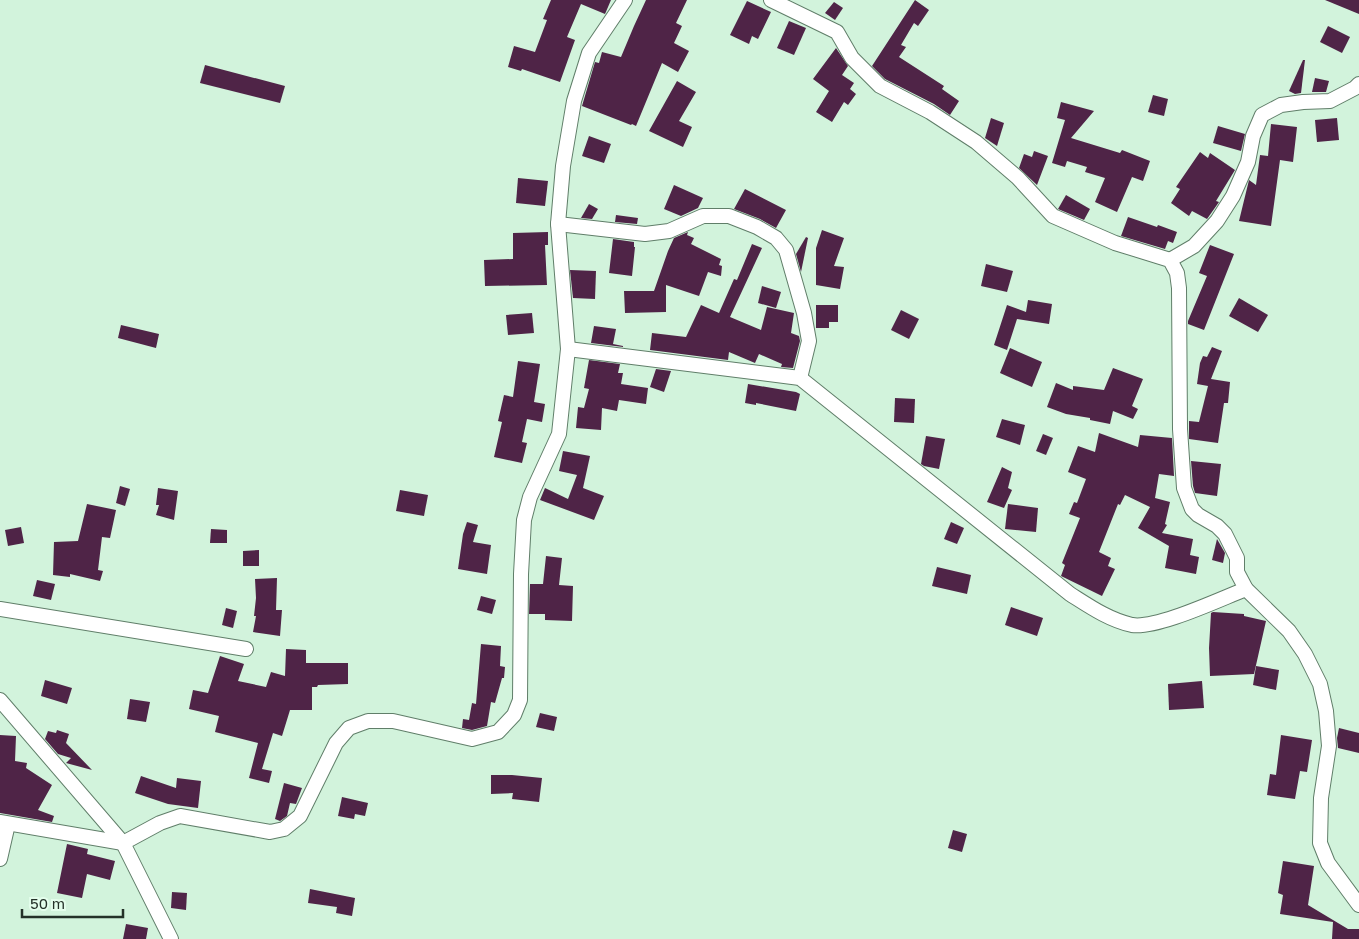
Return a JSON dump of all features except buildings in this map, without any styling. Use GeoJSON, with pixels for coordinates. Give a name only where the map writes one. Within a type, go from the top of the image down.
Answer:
{"type":"FeatureCollection","features":[{"type":"Feature","properties":{"kind":"street"},"geometry":{"type":"LineString","coordinates":[[0,859],[4,823],[124,843],[160,823],[180,816],[270,832],[284,830],[300,816],[336,743],[349,728],[368,721],[393,721],[472,739],[498,732],[514,715],[520,700],[521,574],[524,520],[530,498],[560,434],[568,349],[558,224],[564,166],[574,101],[589,53],[625,0]]}},
{"type":"Feature","properties":{"kind":"street"},"geometry":{"type":"LineString","coordinates":[[772,0],[837,32],[852,58],[880,86],[930,112],[976,142],[1018,178],[1053,216],[1115,243],[1170,260],[1177,273],[1178,288],[1180,429],[1184,488],[1192,509],[1198,516],[1217,526],[1225,534],[1237,558],[1238,572],[1246,589],[1289,631],[1305,654],[1320,684],[1326,710],[1329,746],[1321,798],[1320,843],[1328,863],[1359,905]]}},
{"type":"Feature","properties":{"kind":"street"},"geometry":{"type":"LineString","coordinates":[[1170,260],[1194,246],[1217,221],[1233,196],[1248,162],[1253,136],[1262,115],[1281,105],[1330,101],[1356,88],[1359,84]]}},
{"type":"Feature","properties":{"kind":"street"},"geometry":{"type":"LineString","coordinates":[[558,224],[645,234],[669,231],[703,216],[729,216],[757,227],[776,238],[786,250],[804,313],[809,340],[800,378]]}},
{"type":"Feature","properties":{"kind":"street"},"geometry":{"type":"LineString","coordinates":[[568,349],[800,378],[1070,594],[1110,617],[1133,625],[1159,623],[1246,589]]}},
{"type":"Feature","properties":{"kind":"street"},"geometry":{"type":"LineString","coordinates":[[0,609],[246,649]]}},
{"type":"Feature","properties":{"kind":"street"},"geometry":{"type":"LineString","coordinates":[[0,700],[124,843],[171,939]]}}]}
